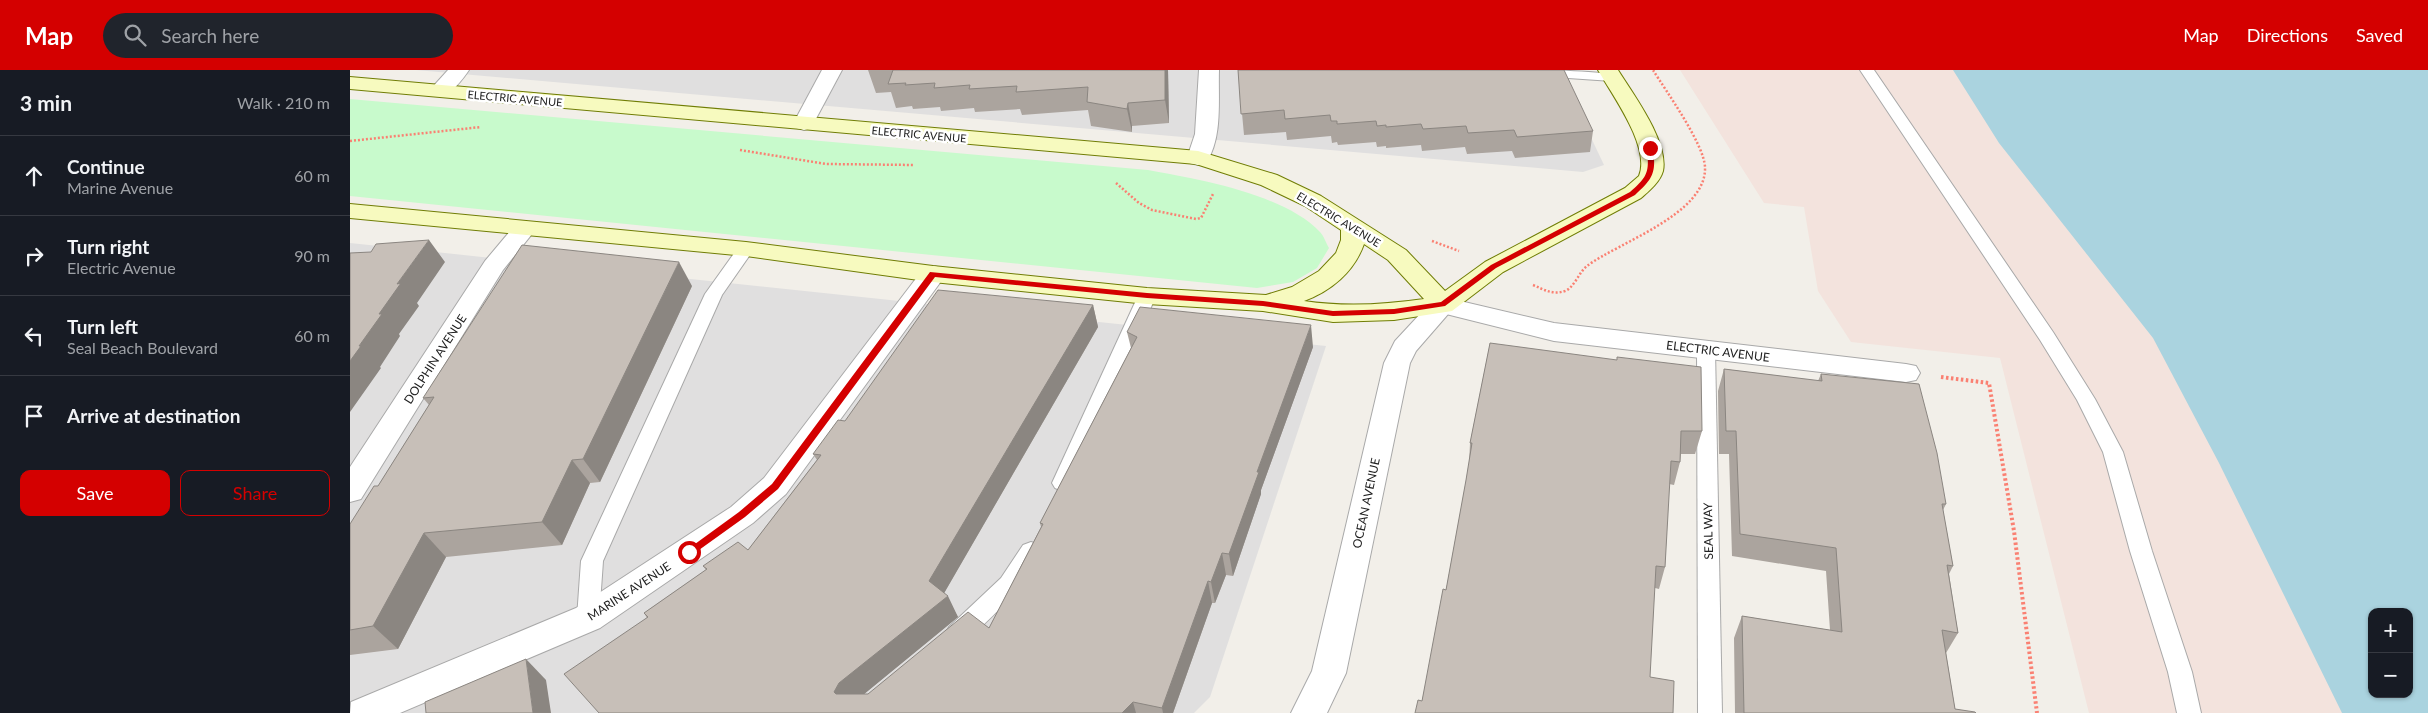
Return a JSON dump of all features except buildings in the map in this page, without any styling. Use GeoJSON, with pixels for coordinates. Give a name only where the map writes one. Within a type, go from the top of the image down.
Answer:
{"type":"FeatureCollection","features":[{"type":"Feature","properties":{"kind":"main road"},"geometry":{"type":"LineString","coordinates":[[1443,305],[1494,267],[1633,193],[1644,184],[1652,170],[1650,148],[1610,74]]}},
{"type":"Feature","properties":{"kind":"main road","name":"ELECTRIC AVENUE"},"geometry":{"type":"LineString","coordinates":[[350,83],[1198,158],[1278,184],[1314,201],[1397,255],[1443,305]]}},
{"type":"Feature","properties":{"kind":"main road","name":"ELECTRIC AVENUE"},"geometry":{"type":"LineString","coordinates":[[350,211],[524,230],[746,249],[933,274],[1147,296],[1263,303],[1333,314],[1394,312],[1443,305]]}},
{"type":"Feature","properties":{"kind":"main road"},"geometry":{"type":"LineString","coordinates":[[1263,303],[1293,297],[1326,279],[1351,252],[1355,237],[1352,225]]}},
{"type":"Feature","properties":{"kind":"street"},"geometry":{"type":"LineString","coordinates":[[439,91],[459,70]]}},
{"type":"Feature","properties":{"kind":"street"},"geometry":{"type":"LineString","coordinates":[[804,124],[832,70]]}},
{"type":"Feature","properties":{"kind":"street"},"geometry":{"type":"LineString","coordinates":[[1198,158],[1206,134],[1209,70]]}},
{"type":"Feature","properties":{"kind":"street","name":"DOLPHIN AVENUE"},"geometry":{"type":"LineString","coordinates":[[350,491],[494,266],[524,230]]}},
{"type":"Feature","properties":{"kind":"street","name":"MARINE AVENUE"},"geometry":{"type":"LineString","coordinates":[[363,713],[588,618],[742,515],[775,486],[933,274]]}},
{"type":"Feature","properties":{"kind":"street","name":"ELECTRIC AVENUE"},"geometry":{"type":"LineString","coordinates":[[1443,305],[1554,332],[1906,373]]}},
{"type":"Feature","properties":{"kind":"street","name":"OCEAN AVENUE"},"geometry":{"type":"LineString","coordinates":[[1309,713],[1329,673],[1397,364],[1404,346],[1443,305]]}},
{"type":"Feature","properties":{"kind":"lane"},"geometry":{"type":"LineString","coordinates":[[1511,70],[1610,74]]}},
{"type":"Feature","properties":{"kind":"lane"},"geometry":{"type":"LineString","coordinates":[[1867,70],[2047,336],[2086,399],[2113,452],[2141,551],[2180,672],[2189,713]]}},
{"type":"Feature","properties":{"kind":"lane"},"geometry":{"type":"LineString","coordinates":[[588,618],[592,561],[714,294],[746,249]]}},
{"type":"Feature","properties":{"kind":"lane"},"geometry":{"type":"LineString","coordinates":[[1054,500],[1147,296]]}},
{"type":"Feature","properties":{"kind":"lane","name":"SEAL WAY"},"geometry":{"type":"LineString","coordinates":[[1706,349],[1710,713]]}},
{"type":"Feature","properties":{"kind":"lane"},"geometry":{"type":"LineString","coordinates":[[946,643],[976,618],[1026,563],[1038,536]]}},
{"type":"Feature","properties":{"kind":"path"},"geometry":{"type":"LineString","coordinates":[[350,141],[482,127]]}},
{"type":"Feature","properties":{"kind":"path"},"geometry":{"type":"LineString","coordinates":[[732,148],[805,163],[863,167],[918,165]]}},
{"type":"Feature","properties":{"kind":"path"},"geometry":{"type":"LineString","coordinates":[[1110,180],[1125,187],[1140,204],[1162,213],[1196,219],[1201,218],[1226,167]]}},
{"type":"Feature","properties":{"kind":"path"},"geometry":{"type":"LineString","coordinates":[[1553,294],[1568,290],[1587,266]]}},
{"type":"Feature","properties":{"kind":"path"},"geometry":{"type":"LineString","coordinates":[[1906,373],[1989,383],[2014,530],[2037,713]]}},
{"type":"Feature","properties":{"kind":"shaded area"},"geometry":{"type":"Polygon","coordinates":[[[416,70],[1559,70],[1604,165],[1583,172],[416,70]]]}},
{"type":"Feature","properties":{"kind":"shaded area"},"geometry":{"type":"Polygon","coordinates":[[[1680,70],[2428,70],[2428,713],[2089,713],[2000,358],[1851,342],[1818,291],[1804,207],[1764,203],[1680,70]]]}},
{"type":"Feature","properties":{"kind":"shaded area"},"geometry":{"type":"Polygon","coordinates":[[[350,243],[1326,346],[1210,697],[1194,713],[350,713],[350,243]]]}},
{"type":"Feature","properties":{"kind":"green space"},"geometry":{"type":"Polygon","coordinates":[[[350,99],[1148,170],[1191,178],[1263,198],[1304,219],[1320,232],[1329,248],[1317,268],[1293,282],[1257,288],[350,196],[350,99]]]}},
{"type":"Feature","properties":{"kind":"water"},"geometry":{"type":"Polygon","coordinates":[[[1953,70],[2428,70],[2428,713],[2342,713],[2219,463],[2153,338],[1999,143],[1953,70]]]}},
{"type":"Feature","properties":{"kind":"route"},"geometry":{"type":"LineString","coordinates":[[689,552],[742,515],[775,486],[933,274],[1147,296],[1263,303],[1333,314],[1394,312],[1443,305],[1494,267],[1633,193],[1644,184],[1652,170],[1650,148]]}}]}
